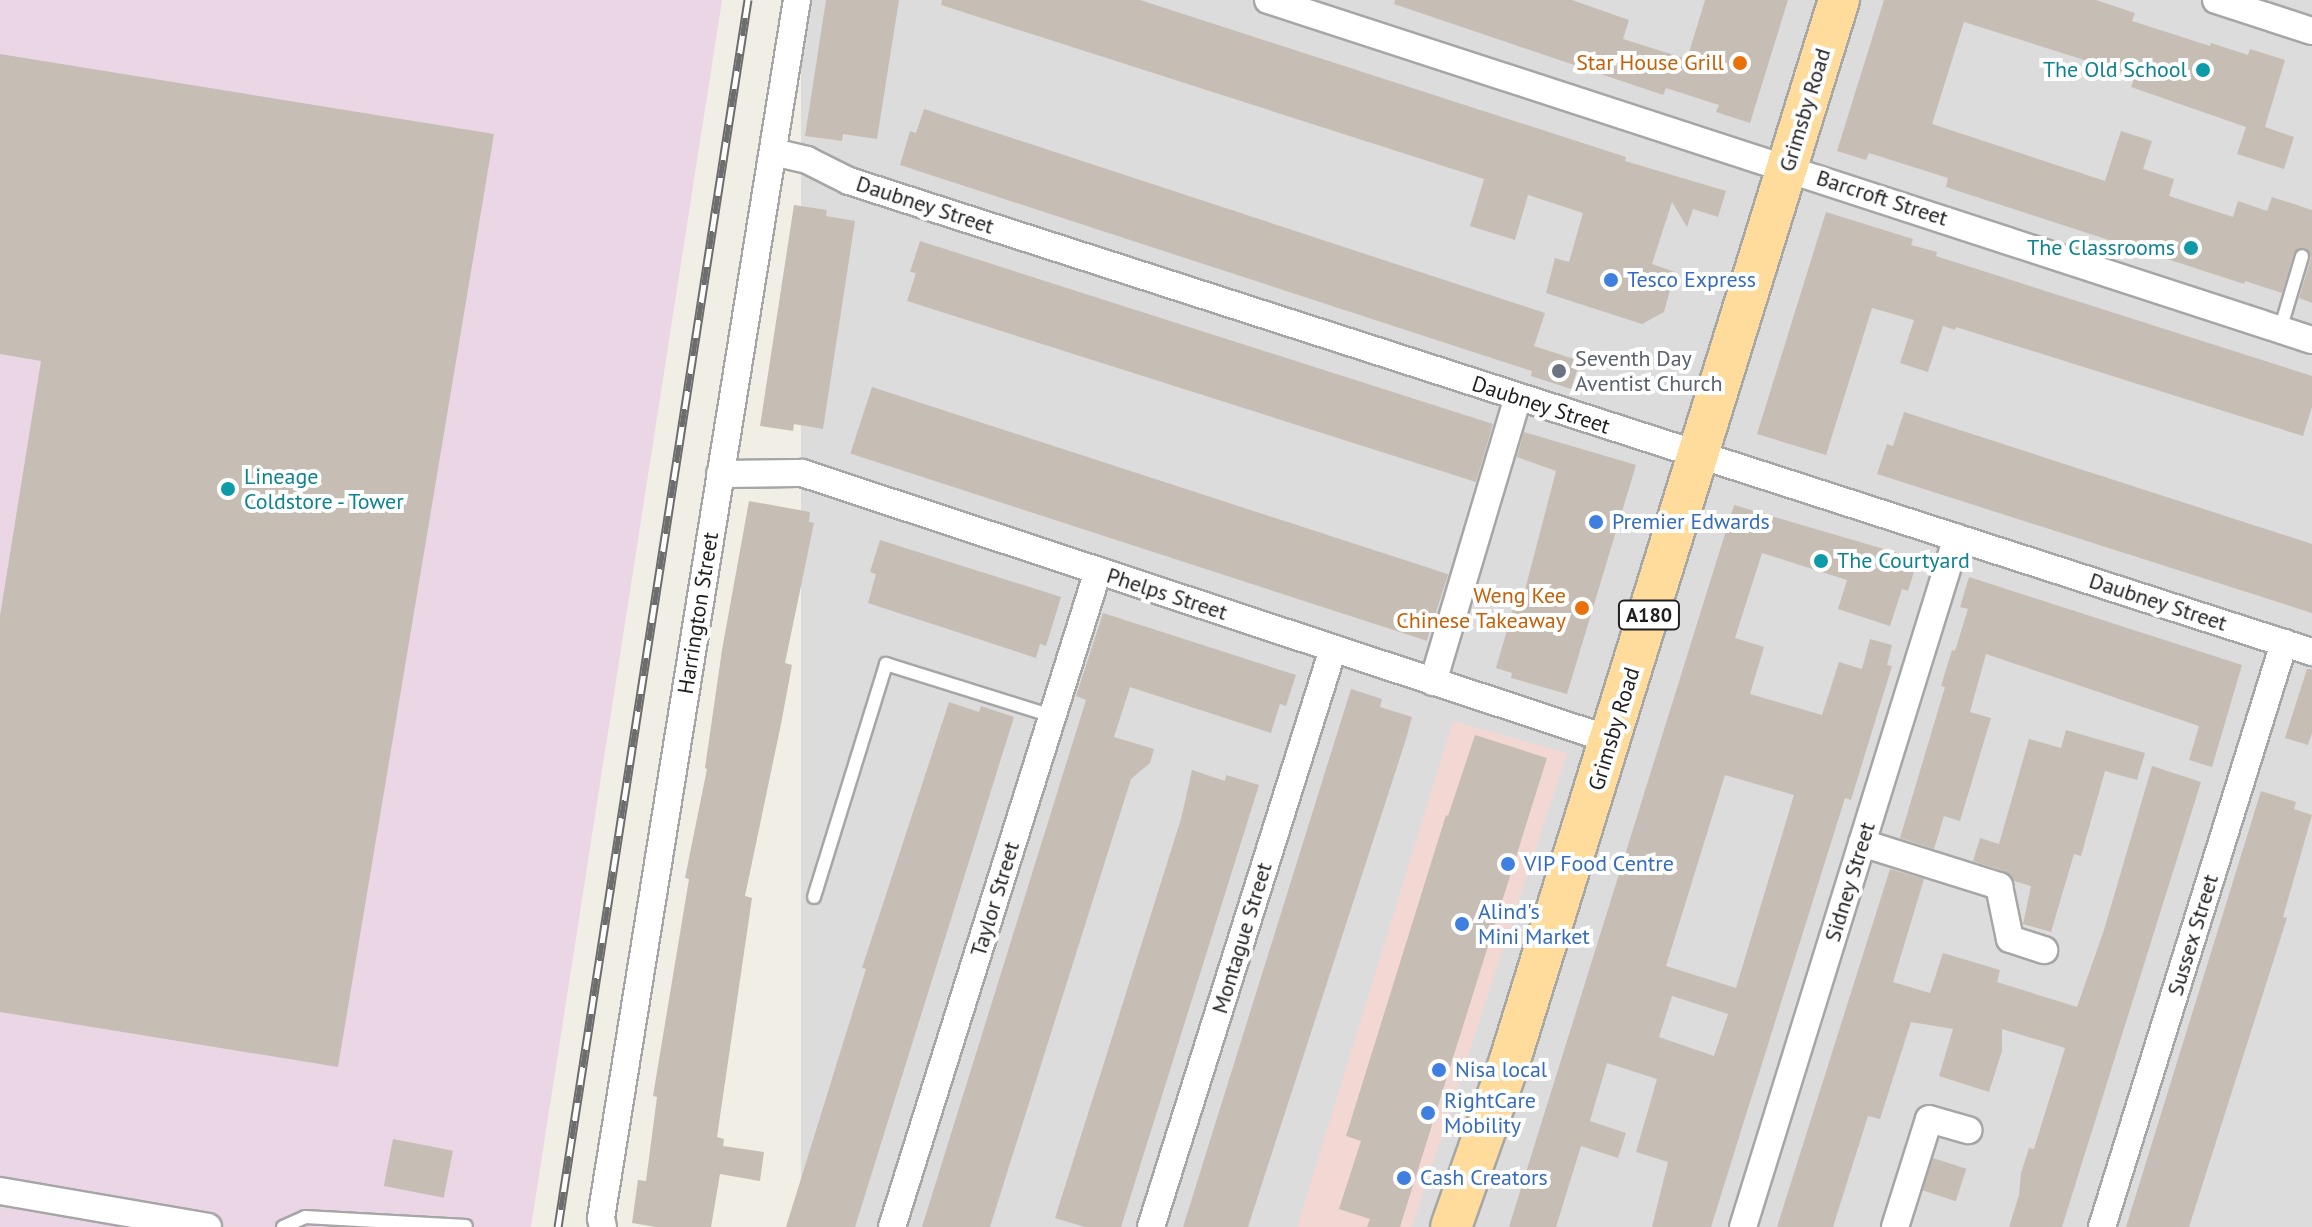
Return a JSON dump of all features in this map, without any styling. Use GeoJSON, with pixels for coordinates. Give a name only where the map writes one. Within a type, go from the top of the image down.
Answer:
{"type":"FeatureCollection","features":[{"type":"Feature","properties":{"kind":"main road","name":"Grimsby Road"},"geometry":{"type":"LineString","coordinates":[[1451,1227],[1510,1060],[1839,0]]}},
{"type":"Feature","properties":{"kind":"street","name":"Harrington Street"},"geometry":{"type":"LineString","coordinates":[[603,1227],[603,1203],[797,0]]}},
{"type":"Feature","properties":{"kind":"street","name":"Barcroft Street"},"geometry":{"type":"LineString","coordinates":[[1268,0],[1787,166],[2312,340]]}},
{"type":"Feature","properties":{"kind":"street"},"geometry":{"type":"LineString","coordinates":[[2216,0],[2312,31]]}},
{"type":"Feature","properties":{"kind":"street","name":"Daubney Street"},"geometry":{"type":"LineString","coordinates":[[773,152],[807,160],[849,181],[2312,652]]}},
{"type":"Feature","properties":{"kind":"street"},"geometry":{"type":"LineString","coordinates":[[1433,682],[1518,397]]}},
{"type":"Feature","properties":{"kind":"street","name":"Phelps Street"},"geometry":{"type":"LineString","coordinates":[[720,474],[802,473],[1611,740]]}},
{"type":"Feature","properties":{"kind":"street","name":"Sidney Street"},"geometry":{"type":"LineString","coordinates":[[1743,1227],[1957,537]]}},
{"type":"Feature","properties":{"kind":"street","name":"Taylor Street"},"geometry":{"type":"LineString","coordinates":[[892,1227],[1098,571]]}},
{"type":"Feature","properties":{"kind":"street","name":"Sussex Street"},"geometry":{"type":"LineString","coordinates":[[2102,1227],[2284,643]]}},
{"type":"Feature","properties":{"kind":"street","name":"Montague Street"},"geometry":{"type":"LineString","coordinates":[[1151,1227],[1333,649]]}},
{"type":"Feature","properties":{"kind":"street"},"geometry":{"type":"LineString","coordinates":[[1862,843],[1999,886],[2010,939],[2044,950]]}},
{"type":"Feature","properties":{"kind":"street"},"geometry":{"type":"LineString","coordinates":[[1895,1227],[1929,1119],[1968,1130]]}},
{"type":"Feature","properties":{"kind":"street"},"geometry":{"type":"LineString","coordinates":[[0,1191],[208,1227]]}},
{"type":"Feature","properties":{"kind":"lane"},"geometry":{"type":"LineString","coordinates":[[2280,330],[2302,256]]}},
{"type":"Feature","properties":{"kind":"lane"},"geometry":{"type":"LineString","coordinates":[[814,897],[886,664],[1052,716]]}},
{"type":"Feature","properties":{"kind":"lane"},"geometry":{"type":"LineString","coordinates":[[283,1227],[305,1217],[466,1226]]}},
{"type":"Feature","properties":{"kind":"shaded area"},"geometry":{"type":"Polygon","coordinates":[[[0,0],[722,0],[531,1227],[0,1227],[0,0]]]}},
{"type":"Feature","properties":{"kind":"shaded area"},"geometry":{"type":"Polygon","coordinates":[[[801,0],[2312,0],[2312,1227],[801,1227],[801,0]]]}},
{"type":"Feature","properties":{"kind":"shaded area"},"geometry":{"type":"Polygon","coordinates":[[[1453,721],[1567,753],[1412,1227],[1297,1227],[1453,721]]]}},
{"type":"Feature","properties":{"kind":"building"},"geometry":{"type":"Polygon","coordinates":[[[826,0],[899,0],[877,139],[843,134],[842,141],[805,136],[826,0]]]}},
{"type":"Feature","properties":{"kind":"building"},"geometry":{"type":"Polygon","coordinates":[[[942,0],[1140,0],[1626,157],[1625,161],[1726,191],[1718,217],[1693,209],[1687,227],[1672,202],[1652,264],[1675,272],[1664,312],[1642,324],[1546,293],[1555,258],[1569,262],[1583,213],[1528,195],[1515,240],[1470,226],[1484,179],[941,5],[942,0]]]}},
{"type":"Feature","properties":{"kind":"building"},"geometry":{"type":"Polygon","coordinates":[[[1395,0],[1572,0],[1629,20],[1623,39],[1687,59],[1705,0],[1788,0],[1750,123],[1716,112],[1719,105],[1666,88],[1663,95],[1394,4],[1395,0]]]}},
{"type":"Feature","properties":{"kind":"building"},"geometry":{"type":"Polygon","coordinates":[[[1884,0],[2096,0],[2135,13],[2132,21],[2210,46],[2211,43],[2248,55],[2250,49],[2285,60],[2265,127],[2294,137],[2284,169],[2237,154],[2246,127],[2131,87],[2135,76],[1964,22],[1932,124],[2105,181],[2121,131],[2152,141],[2143,169],[2174,179],[2169,196],[2233,217],[2238,201],[2267,211],[2272,197],[2312,210],[2312,303],[2299,298],[2311,258],[2305,248],[2294,253],[2282,293],[2245,281],[2244,284],[1946,187],[1948,178],[1869,153],[1866,160],[1837,151],[1884,0]]]}},
{"type":"Feature","properties":{"kind":"building","name":"Lineage Coldstore - Tower"},"geometry":{"type":"Polygon","coordinates":[[[0,54],[494,134],[338,1067],[0,1012],[0,616],[41,361],[0,354],[0,54]]]}},
{"type":"Feature","properties":{"kind":"building"},"geometry":{"type":"Polygon","coordinates":[[[924,109],[1545,313],[1534,346],[1580,361],[1571,389],[1531,376],[1532,371],[900,165],[910,131],[916,133],[924,109]]]}},
{"type":"Feature","properties":{"kind":"building"},"geometry":{"type":"Polygon","coordinates":[[[794,205],[827,210],[826,216],[855,221],[823,429],[794,424],[793,431],[760,426],[794,205]]]}},
{"type":"Feature","properties":{"kind":"building"},"geometry":{"type":"Polygon","coordinates":[[[1826,212],[1913,239],[1911,245],[1937,252],[1936,256],[2312,376],[2312,407],[2303,436],[1956,327],[1955,330],[1943,326],[1928,372],[1900,363],[1914,320],[1872,308],[1826,455],[1757,434],[1826,212]]]}},
{"type":"Feature","properties":{"kind":"building"},"geometry":{"type":"Polygon","coordinates":[[[920,241],[1493,424],[1476,482],[907,301],[916,273],[910,272],[920,241]]]}},
{"type":"Feature","properties":{"kind":"building"},"geometry":{"type":"Polygon","coordinates":[[[872,387],[1448,574],[1427,641],[850,454],[872,387]]]}},
{"type":"Feature","properties":{"kind":"building"},"geometry":{"type":"Polygon","coordinates":[[[1904,412],[2312,544],[2312,613],[1877,474],[1887,444],[1893,446],[1904,412]]]}},
{"type":"Feature","properties":{"kind":"building"},"geometry":{"type":"Polygon","coordinates":[[[1524,432],[1636,465],[1567,694],[1511,678],[1512,673],[1496,668],[1519,589],[1525,590],[1556,471],[1517,457],[1524,432]]]}},
{"type":"Feature","properties":{"kind":"building"},"geometry":{"type":"Polygon","coordinates":[[[749,501],[810,512],[809,522],[814,523],[785,663],[792,665],[745,896],[752,898],[717,1137],[724,1139],[723,1146],[764,1152],[760,1181],[720,1174],[711,1227],[656,1227],[632,1223],[638,1180],[646,1181],[657,1097],[653,1096],[689,879],[685,878],[707,769],[722,650],[749,501]]]}},
{"type":"Feature","properties":{"kind":"building"},"geometry":{"type":"Polygon","coordinates":[[[1734,505],[1918,559],[1908,591],[1902,589],[1890,626],[1838,609],[1847,580],[1762,553],[1735,638],[1764,647],[1750,694],[1822,715],[1839,662],[1862,669],[1870,639],[1892,645],[1887,665],[1892,666],[1851,800],[1845,798],[1711,1227],[1652,1227],[1668,1162],[1636,1152],[1657,1079],[1607,1063],[1590,1121],[1626,1133],[1618,1158],[1581,1146],[1556,1227],[1509,1227],[1734,505]],[[1725,775],[1666,966],[1736,988],[1794,795],[1725,775]],[[1672,996],[1659,1037],[1714,1056],[1728,1014],[1672,996]]]}},
{"type":"Feature","properties":{"kind":"building"},"geometry":{"type":"Polygon","coordinates":[[[880,540],[1061,597],[1046,646],[1040,644],[1036,658],[868,603],[876,574],[870,572],[880,540]]]}},
{"type":"Feature","properties":{"kind":"building"},"geometry":{"type":"Polygon","coordinates":[[[1969,577],[2242,665],[2212,767],[2189,760],[2199,726],[1986,654],[1970,712],[1991,718],[1960,821],[1944,816],[1934,849],[1900,838],[1945,687],[1941,686],[1968,609],[1960,607],[1969,577]]]}},
{"type":"Feature","properties":{"kind":"building"},"geometry":{"type":"Polygon","coordinates":[[[1103,613],[1296,675],[1286,706],[1280,704],[1271,733],[1130,687],[1114,737],[1154,749],[1150,763],[1131,779],[990,1227],[922,1227],[1086,700],[1076,696],[1103,613]]]}},
{"type":"Feature","properties":{"kind":"building"},"geometry":{"type":"Polygon","coordinates":[[[2307,669],[2312,669],[2312,733],[2308,745],[2285,738],[2307,669]]]}},
{"type":"Feature","properties":{"kind":"building"},"geometry":{"type":"Polygon","coordinates":[[[1351,689],[1382,699],[1380,707],[1412,717],[1406,739],[1248,1227],[1183,1227],[1351,689]]]}},
{"type":"Feature","properties":{"kind":"building"},"geometry":{"type":"Polygon","coordinates":[[[949,702],[979,712],[981,706],[1014,717],[855,1227],[786,1227],[866,969],[862,968],[949,702]]]}},
{"type":"Feature","properties":{"kind":"building"},"geometry":{"type":"Polygon","coordinates":[[[2066,730],[2145,753],[2137,780],[2105,771],[2081,856],[2074,854],[2051,932],[2023,924],[2031,886],[2014,881],[2004,871],[1973,861],[1980,838],[1999,844],[2029,739],[2061,748],[2066,730]]]}},
{"type":"Feature","properties":{"kind":"building"},"geometry":{"type":"Polygon","coordinates":[[[1475,735],[1547,758],[1400,1227],[1367,1227],[1370,1219],[1339,1209],[1361,1141],[1346,1136],[1446,815],[1475,735]]]}},
{"type":"Feature","properties":{"kind":"building"},"geometry":{"type":"Polygon","coordinates":[[[2152,766],[2201,782],[2062,1227],[2009,1227],[2019,1195],[2021,1173],[2029,1148],[2034,1149],[2065,1048],[2002,1029],[2002,1051],[1989,1092],[1939,1076],[1953,1029],[1911,1022],[1880,1119],[1868,1116],[1833,1227],[1777,1227],[1890,869],[1924,879],[1893,982],[1930,993],[1943,953],[2000,970],[1997,982],[2077,1007],[2104,930],[2152,766]]]}},
{"type":"Feature","properties":{"kind":"building"},"geometry":{"type":"Polygon","coordinates":[[[1192,770],[1225,781],[1226,775],[1259,785],[1121,1227],[1085,1227],[1055,1218],[1181,819],[1192,770]]]}},
{"type":"Feature","properties":{"kind":"building"},"geometry":{"type":"Polygon","coordinates":[[[2261,791],[2296,802],[2294,809],[2312,815],[2283,917],[2287,918],[2189,1227],[2126,1227],[2261,791]]]}},
{"type":"Feature","properties":{"kind":"building"},"geometry":{"type":"Polygon","coordinates":[[[393,1139],[453,1151],[444,1198],[384,1186],[393,1139]]]}},
{"type":"Feature","properties":{"kind":"building"},"geometry":{"type":"Polygon","coordinates":[[[1933,1158],[1966,1169],[1956,1201],[1922,1190],[1933,1158]]]}},
{"type":"Feature","properties":{"kind":"railway"},"geometry":{"type":"LineString","coordinates":[[558,1227],[748,0]]}},
{"type":"Feature","properties":{"kind":"place","name":"Star House Grill"},"geometry":{"type":"Point","coordinates":[1740,63]}},
{"type":"Feature","properties":{"kind":"place","name":"The Old School"},"geometry":{"type":"Point","coordinates":[2203,70]}},
{"type":"Feature","properties":{"kind":"place","name":"The Classrooms"},"geometry":{"type":"Point","coordinates":[2191,248]}},
{"type":"Feature","properties":{"kind":"place","name":"Tesco Express"},"geometry":{"type":"Point","coordinates":[1611,280]}},
{"type":"Feature","properties":{"kind":"place","name":"Seventh Day Aventist Church"},"geometry":{"type":"Point","coordinates":[1559,371]}},
{"type":"Feature","properties":{"kind":"place","name":"Lineage Coldstore - Tower"},"geometry":{"type":"Point","coordinates":[228,489]}},
{"type":"Feature","properties":{"kind":"place","name":"Premier Edwards"},"geometry":{"type":"Point","coordinates":[1596,522]}},
{"type":"Feature","properties":{"kind":"place","name":"The Courtyard"},"geometry":{"type":"Point","coordinates":[1821,561]}},
{"type":"Feature","properties":{"kind":"place","name":"Weng Kee Chinese Takeaway"},"geometry":{"type":"Point","coordinates":[1582,608]}},
{"type":"Feature","properties":{"kind":"place","name":"VIP Food Centre"},"geometry":{"type":"Point","coordinates":[1508,864]}},
{"type":"Feature","properties":{"kind":"place","name":"Alind's Mini Market"},"geometry":{"type":"Point","coordinates":[1462,924]}},
{"type":"Feature","properties":{"kind":"place","name":"Nisa local"},"geometry":{"type":"Point","coordinates":[1439,1070]}},
{"type":"Feature","properties":{"kind":"place","name":"RightCare Mobility"},"geometry":{"type":"Point","coordinates":[1428,1113]}},
{"type":"Feature","properties":{"kind":"place","name":"Cash Creators"},"geometry":{"type":"Point","coordinates":[1404,1178]}}]}
